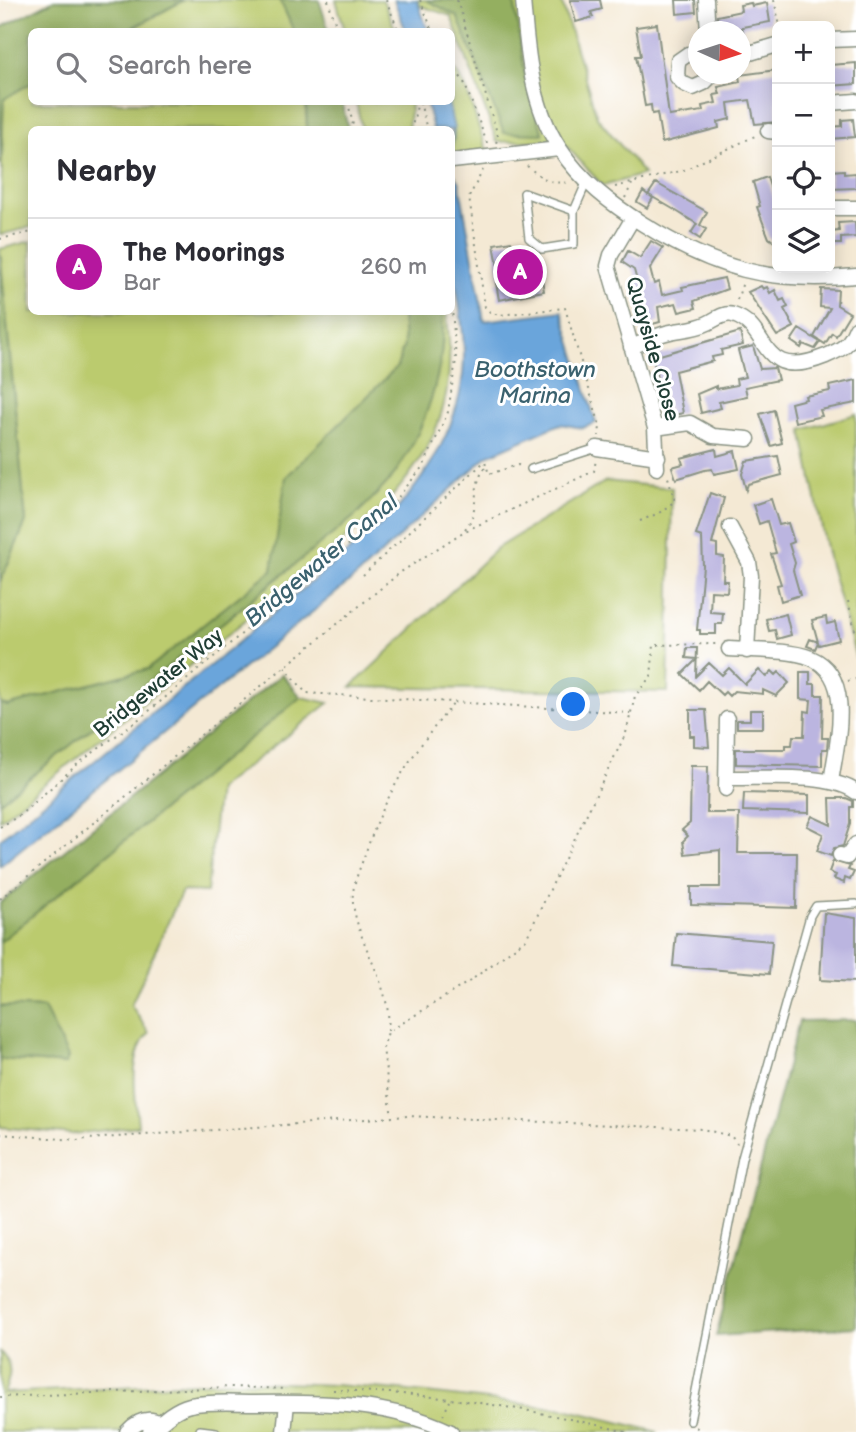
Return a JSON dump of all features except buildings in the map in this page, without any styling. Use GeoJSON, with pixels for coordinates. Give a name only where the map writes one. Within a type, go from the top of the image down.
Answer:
{"type":"FeatureCollection","features":[{"type":"Feature","properties":{"kind":"street"},"geometry":{"type":"LineString","coordinates":[[523,0],[532,80],[539,104],[559,149],[592,186],[633,218],[701,257],[747,271],[804,278],[856,276]]}},
{"type":"Feature","properties":{"kind":"street"},"geometry":{"type":"LineString","coordinates":[[706,0],[707,21]]}},
{"type":"Feature","properties":{"kind":"street"},"geometry":{"type":"LineString","coordinates":[[835,40],[856,39]]}},
{"type":"Feature","properties":{"kind":"street"},"geometry":{"type":"LineString","coordinates":[[751,54],[772,47]]}},
{"type":"Feature","properties":{"kind":"street"},"geometry":{"type":"LineString","coordinates":[[688,54],[678,61],[677,77],[693,88],[702,84]]}},
{"type":"Feature","properties":{"kind":"street"},"geometry":{"type":"LineString","coordinates":[[835,103],[856,101]]}},
{"type":"Feature","properties":{"kind":"street"},"geometry":{"type":"LineString","coordinates":[[455,161],[518,156],[559,149]]}},
{"type":"Feature","properties":{"kind":"street"},"geometry":{"type":"LineString","coordinates":[[835,208],[856,208]]}},
{"type":"Feature","properties":{"kind":"street","name":"Quayside Close"},"geometry":{"type":"LineString","coordinates":[[633,218],[611,255],[608,266],[655,428],[658,462]]}},
{"type":"Feature","properties":{"kind":"street"},"geometry":{"type":"LineString","coordinates":[[733,315],[737,300]]}},
{"type":"Feature","properties":{"kind":"street"},"geometry":{"type":"LineString","coordinates":[[631,347],[667,332],[695,329],[725,315],[733,315],[751,328],[769,352],[787,362],[806,363],[852,347],[856,328]]}},
{"type":"Feature","properties":{"kind":"street"},"geometry":{"type":"LineString","coordinates":[[655,428],[690,423],[713,436],[731,433],[748,439]]}},
{"type":"Feature","properties":{"kind":"street"},"geometry":{"type":"LineString","coordinates":[[597,448],[658,462]]}},
{"type":"Feature","properties":{"kind":"street"},"geometry":{"type":"LineString","coordinates":[[730,527],[745,540],[751,576],[747,651]]}},
{"type":"Feature","properties":{"kind":"street"},"geometry":{"type":"LineString","coordinates":[[729,649],[811,658],[830,673],[837,684],[841,711],[831,782]]}},
{"type":"Feature","properties":{"kind":"street"},"geometry":{"type":"LineString","coordinates":[[727,719],[726,783],[831,782],[856,792]]}},
{"type":"Feature","properties":{"kind":"street"},"geometry":{"type":"LineString","coordinates":[[840,855],[848,858],[856,844]]}},
{"type":"Feature","properties":{"kind":"street"},"geometry":{"type":"LineString","coordinates":[[284,1432],[288,1403]]}},
{"type":"Feature","properties":{"kind":"street"},"geometry":{"type":"LineString","coordinates":[[127,1432],[135,1423],[145,1420],[155,1427],[176,1410],[189,1405],[288,1403],[382,1408],[413,1415],[451,1432]]}},
{"type":"Feature","properties":{"kind":"lane"},"geometry":{"type":"LineString","coordinates":[[574,211],[524,193],[528,238],[542,249],[574,244],[574,211],[592,186]]}},
{"type":"Feature","properties":{"kind":"lane"},"geometry":{"type":"LineString","coordinates":[[531,470],[597,448]]}},
{"type":"Feature","properties":{"kind":"lane"},"geometry":{"type":"LineString","coordinates":[[690,1421],[742,1158],[810,916],[817,906],[856,904]]}},
{"type":"Feature","properties":{"kind":"lane"},"geometry":{"type":"LineString","coordinates":[[200,1430],[216,1432]]}},
{"type":"Feature","properties":{"kind":"path"},"geometry":{"type":"LineString","coordinates":[[328,0],[337,28]]}},
{"type":"Feature","properties":{"kind":"path"},"geometry":{"type":"LineString","coordinates":[[386,0],[398,28]]}},
{"type":"Feature","properties":{"kind":"path"},"geometry":{"type":"LineString","coordinates":[[420,0],[431,28]]}},
{"type":"Feature","properties":{"kind":"path"},"geometry":{"type":"LineString","coordinates":[[0,899],[401,572],[463,531],[594,471],[600,426],[565,308],[500,315],[491,313],[485,307],[469,197],[474,183],[492,158],[498,136],[457,0]]}},
{"type":"Feature","properties":{"kind":"path"},"geometry":{"type":"LineString","coordinates":[[774,0],[779,21]]}},
{"type":"Feature","properties":{"kind":"path"},"geometry":{"type":"LineString","coordinates":[[455,69],[464,82],[492,158]]}},
{"type":"Feature","properties":{"kind":"path"},"geometry":{"type":"LineString","coordinates":[[349,105],[353,126]]}},
{"type":"Feature","properties":{"kind":"path"},"geometry":{"type":"LineString","coordinates":[[412,126],[418,105]]}},
{"type":"Feature","properties":{"kind":"path"},"geometry":{"type":"LineString","coordinates":[[420,105],[427,126]]}},
{"type":"Feature","properties":{"kind":"path"},"geometry":{"type":"LineString","coordinates":[[518,156],[541,178],[560,183],[592,186],[633,183],[684,170],[772,131]]}},
{"type":"Feature","properties":{"kind":"path"},"geometry":{"type":"LineString","coordinates":[[620,209],[633,183]]}},
{"type":"Feature","properties":{"kind":"path"},"geometry":{"type":"LineString","coordinates":[[0,239],[28,233]]}},
{"type":"Feature","properties":{"kind":"path"},"geometry":{"type":"LineString","coordinates":[[737,300],[747,271]]}},
{"type":"Feature","properties":{"kind":"path","name":"Bridgewater Way"},"geometry":{"type":"LineString","coordinates":[[0,827],[20,815],[79,764],[143,716],[383,516],[424,465],[448,412],[457,360],[453,315]]}},
{"type":"Feature","properties":{"kind":"path"},"geometry":{"type":"LineString","coordinates":[[363,575],[451,496],[485,461],[489,474],[518,465],[531,470]]}},
{"type":"Feature","properties":{"kind":"path"},"geometry":{"type":"LineString","coordinates":[[640,521],[659,513],[675,501],[669,475],[658,462]]}},
{"type":"Feature","properties":{"kind":"path"},"geometry":{"type":"LineString","coordinates":[[463,531],[471,522],[475,483],[487,466]]}},
{"type":"Feature","properties":{"kind":"path"},"geometry":{"type":"LineString","coordinates":[[848,601],[856,634]]}},
{"type":"Feature","properties":{"kind":"path"},"geometry":{"type":"LineString","coordinates":[[388,1032],[470,981],[526,939],[626,733],[635,696],[651,676],[654,645],[723,645],[729,649]]}},
{"type":"Feature","properties":{"kind":"path"},"geometry":{"type":"LineString","coordinates":[[284,667],[306,693],[632,713]]}},
{"type":"Feature","properties":{"kind":"path"},"geometry":{"type":"LineString","coordinates":[[392,1118],[383,1048],[388,1032],[387,1004],[353,904],[356,882],[381,810],[415,749],[455,702]]}},
{"type":"Feature","properties":{"kind":"path"},"geometry":{"type":"LineString","coordinates":[[0,1134],[75,1140],[392,1118],[702,1129],[731,1136],[739,1146],[742,1158]]}},
{"type":"Feature","properties":{"kind":"green space"},"geometry":{"type":"Polygon","coordinates":[[[54,0],[184,0],[132,28],[28,28],[28,85],[4,99],[0,165],[0,28],[54,0]]]}},
{"type":"Feature","properties":{"kind":"green space"},"geometry":{"type":"Polygon","coordinates":[[[184,0],[280,0],[293,28],[133,28],[184,0]]]}},
{"type":"Feature","properties":{"kind":"green space"},"geometry":{"type":"Polygon","coordinates":[[[280,0],[319,0],[328,28],[293,28],[280,0]]]}},
{"type":"Feature","properties":{"kind":"green space"},"geometry":{"type":"Polygon","coordinates":[[[336,0],[383,0],[395,28],[344,28],[336,0]]]}},
{"type":"Feature","properties":{"kind":"green space"},"geometry":{"type":"Polygon","coordinates":[[[417,0],[561,0],[597,117],[644,174],[603,186],[561,140],[497,142],[451,16],[418,5],[417,0]]]}},
{"type":"Feature","properties":{"kind":"green space"},"geometry":{"type":"Polygon","coordinates":[[[426,0],[514,0],[526,81],[543,134],[504,133],[457,16],[426,0]]]}},
{"type":"Feature","properties":{"kind":"green space"},"geometry":{"type":"Polygon","coordinates":[[[455,71],[465,86],[487,151],[455,156],[455,126],[452,126],[449,105],[455,105],[455,71]]]}},
{"type":"Feature","properties":{"kind":"green space"},"geometry":{"type":"Polygon","coordinates":[[[28,85],[28,105],[306,105],[307,126],[28,126],[28,228],[0,235],[4,98],[28,85]]]}},
{"type":"Feature","properties":{"kind":"green space"},"geometry":{"type":"Polygon","coordinates":[[[306,105],[343,105],[347,126],[307,126],[306,105]]]}},
{"type":"Feature","properties":{"kind":"green space"},"geometry":{"type":"Polygon","coordinates":[[[357,105],[411,105],[408,126],[361,126],[357,105]]]}},
{"type":"Feature","properties":{"kind":"green space"},"geometry":{"type":"Polygon","coordinates":[[[28,242],[28,315],[402,315],[404,345],[397,367],[287,477],[272,570],[148,669],[7,706],[0,703],[0,582],[26,521],[0,249],[28,242]]]}},
{"type":"Feature","properties":{"kind":"green space"},"geometry":{"type":"Polygon","coordinates":[[[0,254],[26,522],[0,582],[0,254]]]}},
{"type":"Feature","properties":{"kind":"green space"},"geometry":{"type":"Polygon","coordinates":[[[402,315],[442,315],[441,352],[433,393],[418,433],[389,481],[355,516],[0,802],[0,703],[7,706],[148,669],[272,570],[286,477],[397,367],[404,345],[402,315]]]}},
{"type":"Feature","properties":{"kind":"green space"},"geometry":{"type":"Polygon","coordinates":[[[442,315],[446,315],[449,371],[446,397],[429,444],[398,490],[377,513],[0,820],[0,802],[355,516],[389,481],[408,452],[426,414],[438,373],[442,315]]]}},
{"type":"Feature","properties":{"kind":"green space"},"geometry":{"type":"Polygon","coordinates":[[[856,414],[856,658],[828,558],[802,430],[856,414]]]}},
{"type":"Feature","properties":{"kind":"green space"},"geometry":{"type":"Polygon","coordinates":[[[606,481],[672,488],[668,692],[351,687],[497,548],[606,481]]]}},
{"type":"Feature","properties":{"kind":"green space"},"geometry":{"type":"Polygon","coordinates":[[[282,674],[301,697],[0,942],[0,903],[282,674]]]}},
{"type":"Feature","properties":{"kind":"green space"},"geometry":{"type":"Polygon","coordinates":[[[301,697],[329,703],[218,789],[207,892],[182,891],[131,1005],[149,1033],[142,1042],[135,1065],[138,1126],[73,1134],[0,1127],[0,1059],[66,1064],[44,1008],[0,1006],[0,942],[301,697]]]}},
{"type":"Feature","properties":{"kind":"green space"},"geometry":{"type":"Polygon","coordinates":[[[0,1006],[44,1008],[68,1057],[66,1064],[0,1059],[0,1006]]]}},
{"type":"Feature","properties":{"kind":"green space"},"geometry":{"type":"Polygon","coordinates":[[[856,1020],[856,1327],[716,1336],[799,1021],[856,1020]]]}},
{"type":"Feature","properties":{"kind":"green space"},"geometry":{"type":"Polygon","coordinates":[[[0,1352],[9,1366],[4,1393],[235,1381],[335,1385],[565,1409],[658,1432],[0,1432],[0,1352]]]}},
{"type":"Feature","properties":{"kind":"water"},"geometry":{"type":"Polygon","coordinates":[[[394,0],[417,0],[427,28],[405,28],[394,0]]]}},
{"type":"Feature","properties":{"kind":"water"},"geometry":{"type":"Polygon","coordinates":[[[427,105],[449,105],[453,126],[432,126],[427,105]]]}},
{"type":"Feature","properties":{"kind":"water","name":"Boothstown Marina"},"geometry":{"type":"Polygon","coordinates":[[[455,176],[459,181],[484,321],[562,311],[596,423],[582,428],[560,424],[487,456],[358,575],[0,866],[0,839],[390,517],[405,500],[431,463],[451,422],[463,378],[463,329],[455,279],[455,176]]]}},
{"type":"Feature","properties":{"kind":"waterway"},"geometry":{"type":"LineString","coordinates":[[271,1432],[272,1422]]}},
{"type":"Feature","properties":{"kind":"place","name":"The Moorings"},"geometry":{"type":"Point","coordinates":[520,272]}},
{"type":"Feature","properties":{"kind":"water label","name":"Bridgewater Canal"},"geometry":{"type":"Point","coordinates":[321,560]}}]}
